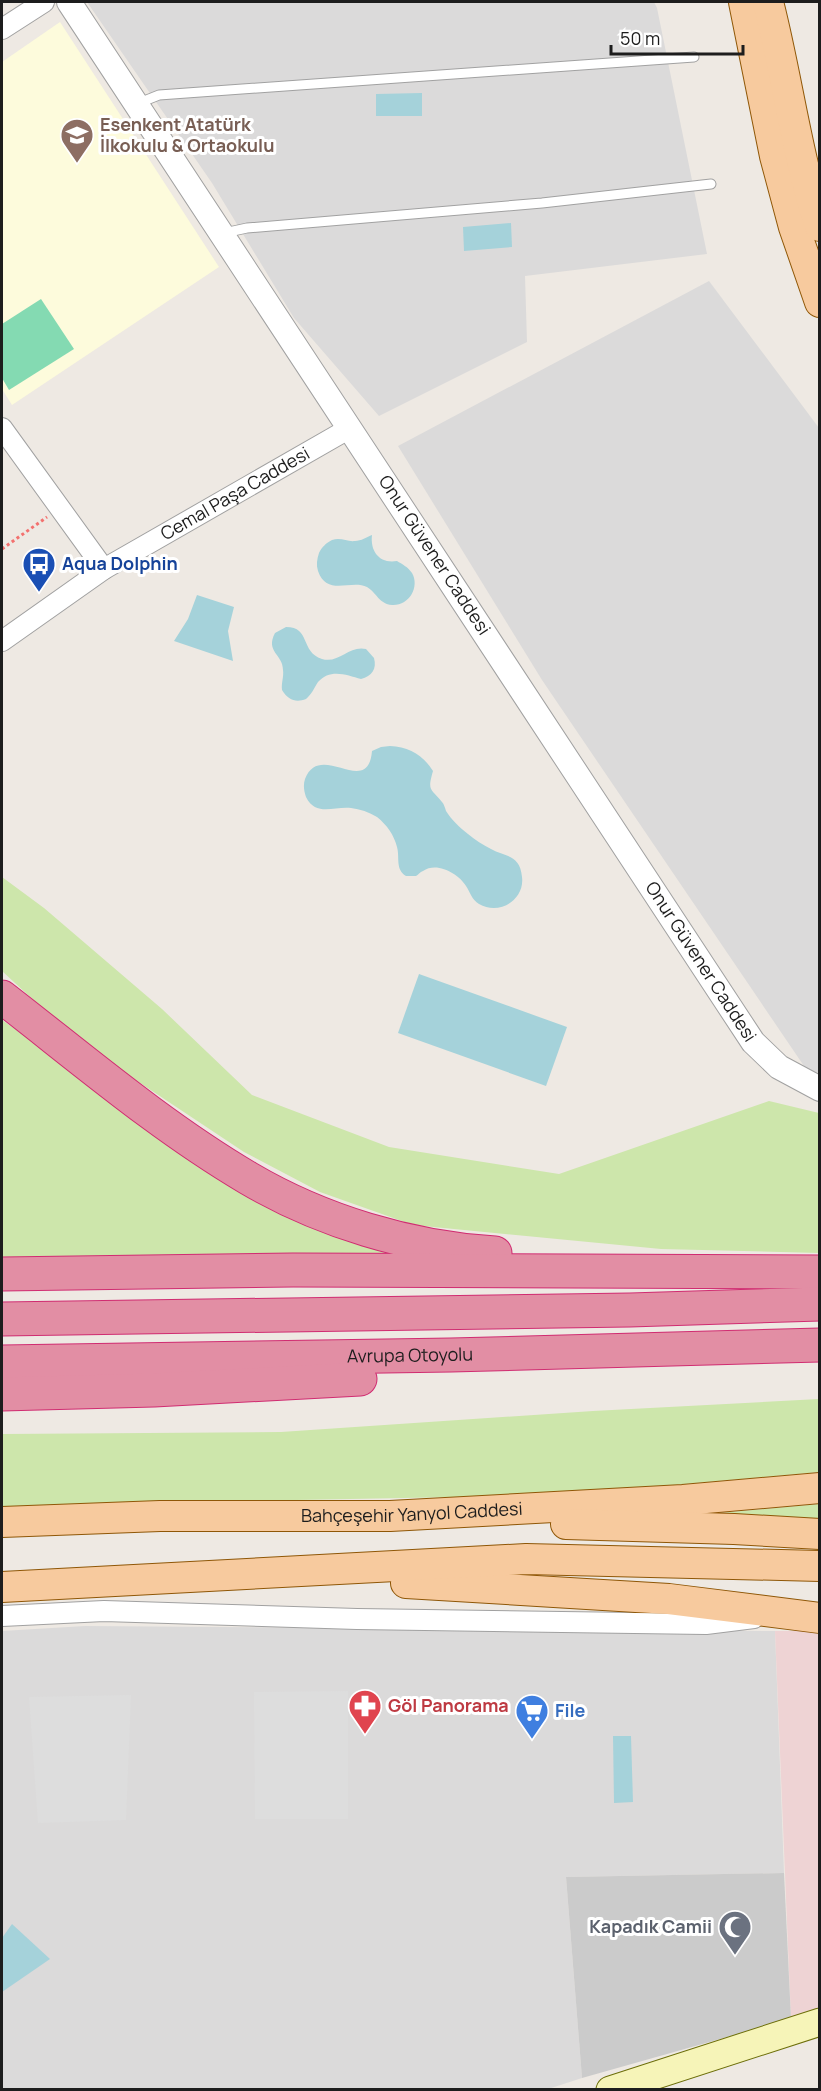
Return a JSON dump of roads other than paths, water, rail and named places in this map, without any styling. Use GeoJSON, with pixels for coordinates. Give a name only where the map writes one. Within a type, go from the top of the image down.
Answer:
{"type":"FeatureCollection","features":[{"type":"Feature","properties":{"kind":"highway"},"geometry":{"type":"LineString","coordinates":[[2,997],[199,1148],[250,1179],[310,1208],[338,1220],[384,1234],[436,1246],[481,1252],[571,1258],[624,1271]]}},
{"type":"Feature","properties":{"kind":"highway"},"geometry":{"type":"LineString","coordinates":[[2,1274],[293,1270],[819,1272]]}},
{"type":"Feature","properties":{"kind":"highway"},"geometry":{"type":"LineString","coordinates":[[2,1319],[630,1310],[819,1304]]}},
{"type":"Feature","properties":{"kind":"highway","name":"Avrupa Otoyolu"},"geometry":{"type":"LineString","coordinates":[[2,1362],[451,1356],[819,1345]]}},
{"type":"Feature","properties":{"kind":"highway"},"geometry":{"type":"LineString","coordinates":[[10,1395],[154,1390],[380,1377],[415,1369],[451,1356]]}},
{"type":"Feature","properties":{"kind":"main road"},"geometry":{"type":"LineString","coordinates":[[744,2],[776,156],[794,227],[819,302]]}},
{"type":"Feature","properties":{"kind":"main road"},"geometry":{"type":"LineString","coordinates":[[768,2],[778,39],[798,143],[819,226]]}},
{"type":"Feature","properties":{"kind":"main road","name":"Bahçeşehir Yanyol Caddesi"},"geometry":{"type":"LineString","coordinates":[[2,1522],[160,1516],[390,1516],[683,1500],[819,1488]]}},
{"type":"Feature","properties":{"kind":"main road"},"geometry":{"type":"LineString","coordinates":[[390,1516],[819,1534]]}},
{"type":"Feature","properties":{"kind":"main road"},"geometry":{"type":"LineString","coordinates":[[2,1587],[526,1559],[819,1566]]}},
{"type":"Feature","properties":{"kind":"main road"},"geometry":{"type":"LineString","coordinates":[[271,1574],[669,1599],[819,1618]]}},
{"type":"Feature","properties":{"kind":"main road"},"geometry":{"type":"LineString","coordinates":[[610,2090],[819,2022]]}},
{"type":"Feature","properties":{"kind":"street"},"geometry":{"type":"LineString","coordinates":[[2,29],[44,2]]}},
{"type":"Feature","properties":{"kind":"street","name":"Onur Güvener Caddesi"},"geometry":{"type":"LineString","coordinates":[[69,2],[525,690],[753,1042],[779,1067],[819,1089]]}},
{"type":"Feature","properties":{"kind":"street"},"geometry":{"type":"LineString","coordinates":[[2,428],[104,568]]}},
{"type":"Feature","properties":{"kind":"street","name":"Cemal Paşa Caddesi"},"geometry":{"type":"LineString","coordinates":[[2,641],[104,568],[350,429]]}},
{"type":"Feature","properties":{"kind":"street"},"geometry":{"type":"LineString","coordinates":[[2,1616],[104,1611],[357,1619],[706,1624],[789,1614]]}},
{"type":"Feature","properties":{"kind":"lane"},"geometry":{"type":"LineString","coordinates":[[137,104],[159,95],[694,57]]}},
{"type":"Feature","properties":{"kind":"lane"},"geometry":{"type":"LineString","coordinates":[[222,233],[247,228],[542,203],[711,184]]}},
{"type":"Feature","properties":{"kind":"water"},"geometry":{"type":"Polygon","coordinates":[[[422,93],[422,116],[376,116],[376,94],[422,93]]]}},
{"type":"Feature","properties":{"kind":"water"},"geometry":{"type":"Polygon","coordinates":[[[511,223],[512,247],[464,251],[463,227],[511,223]]]}},
{"type":"Feature","properties":{"kind":"water"},"geometry":{"type":"Polygon","coordinates":[[[372,535],[373,547],[377,556],[386,561],[397,561],[412,573],[414,590],[403,602],[388,604],[367,587],[361,585],[340,586],[327,583],[318,571],[319,553],[328,542],[338,539],[357,541],[372,535]]]}},
{"type":"Feature","properties":{"kind":"water"},"geometry":{"type":"Polygon","coordinates":[[[197,595],[234,607],[228,631],[233,661],[174,641],[188,619],[197,595]]]}},
{"type":"Feature","properties":{"kind":"water"},"geometry":{"type":"Polygon","coordinates":[[[286,627],[299,631],[315,656],[322,659],[334,659],[360,648],[366,649],[374,658],[373,672],[361,679],[339,674],[328,675],[318,682],[306,699],[296,701],[290,698],[282,690],[282,665],[272,645],[275,633],[286,627]]]}},
{"type":"Feature","properties":{"kind":"water"},"geometry":{"type":"Polygon","coordinates":[[[390,746],[409,750],[425,760],[433,771],[431,789],[453,820],[476,840],[515,860],[521,870],[522,885],[515,899],[509,904],[495,908],[479,904],[458,877],[441,868],[429,868],[416,876],[406,876],[399,867],[394,838],[377,817],[354,808],[320,809],[310,803],[306,797],[304,781],[312,769],[321,765],[353,771],[362,770],[369,764],[372,751],[390,746]]]}},
{"type":"Feature","properties":{"kind":"water"},"geometry":{"type":"Polygon","coordinates":[[[419,974],[567,1027],[546,1086],[398,1033],[419,974]]]}},
{"type":"Feature","properties":{"kind":"water"},"geometry":{"type":"Polygon","coordinates":[[[613,1736],[631,1736],[633,1802],[614,1803],[613,1736]]]}},
{"type":"Feature","properties":{"kind":"water"},"geometry":{"type":"Polygon","coordinates":[[[12,1924],[50,1959],[2,1992],[2,1938],[12,1924]]]}},
{"type":"Feature","properties":{"kind":"place","name":"Esenkent Atatürk İlkokulu & Ortaokulu"},"geometry":{"type":"Point","coordinates":[77,164]}},
{"type":"Feature","properties":{"kind":"place","name":"Aqua Dolphin"},"geometry":{"type":"Point","coordinates":[39,593]}},
{"type":"Feature","properties":{"kind":"place","name":"Göl Panorama"},"geometry":{"type":"Point","coordinates":[365,1735]}},
{"type":"Feature","properties":{"kind":"place","name":"File"},"geometry":{"type":"Point","coordinates":[532,1740]}},
{"type":"Feature","properties":{"kind":"place","name":"Kapadık Camii"},"geometry":{"type":"Point","coordinates":[735,1956]}}]}
